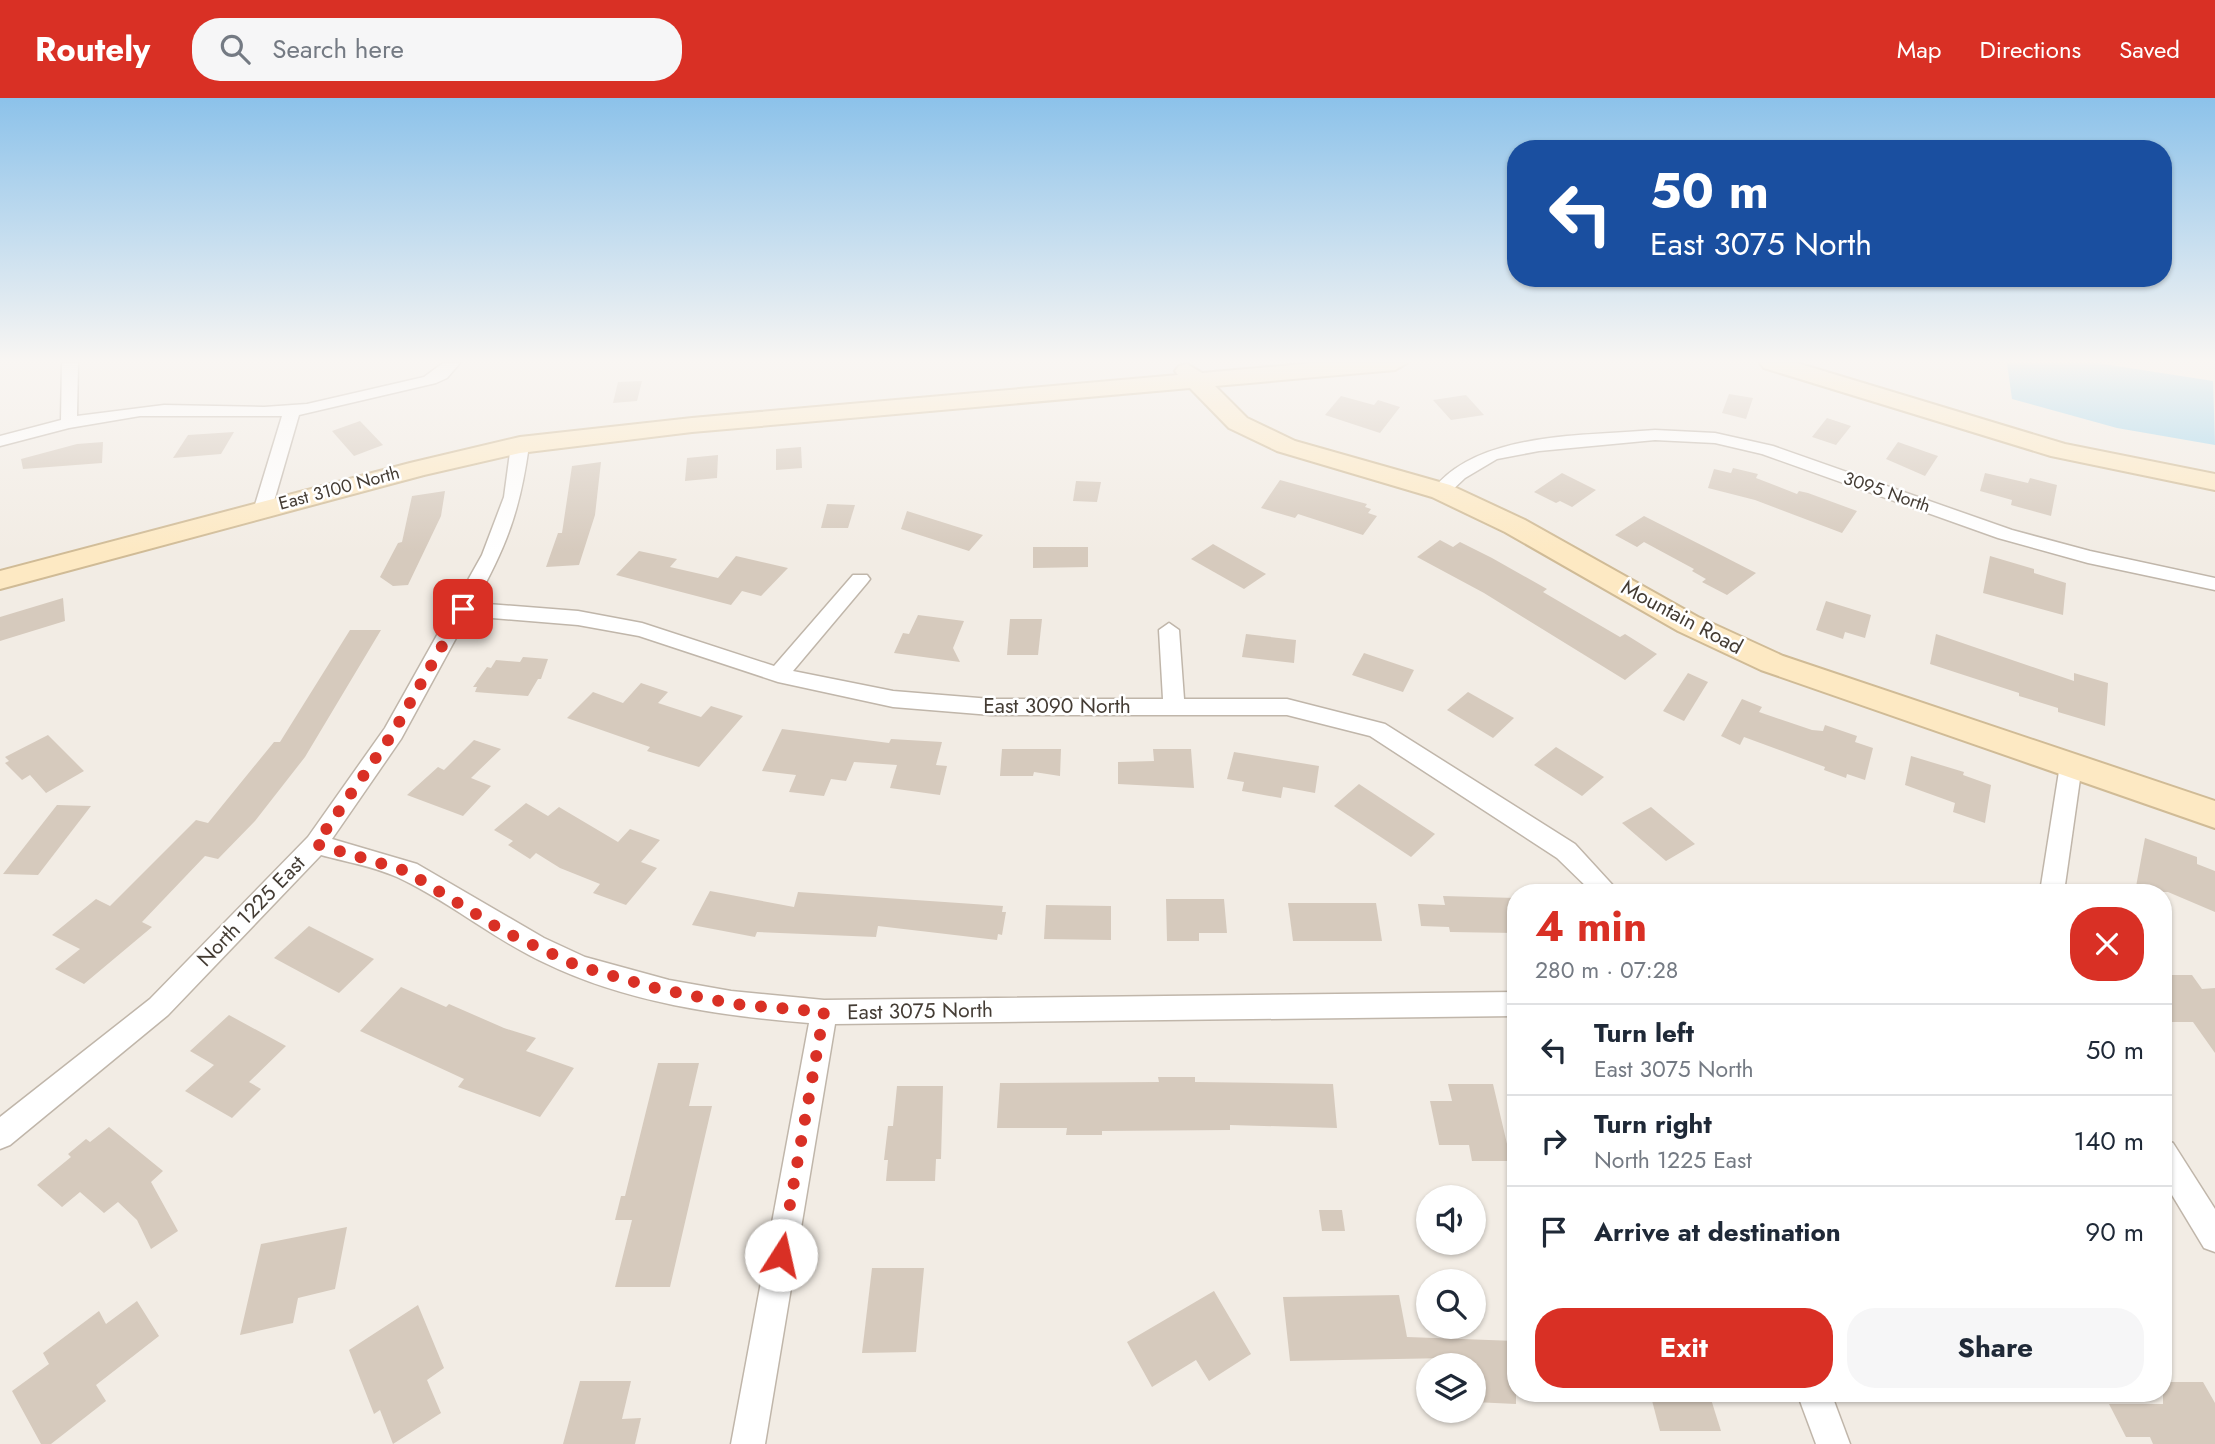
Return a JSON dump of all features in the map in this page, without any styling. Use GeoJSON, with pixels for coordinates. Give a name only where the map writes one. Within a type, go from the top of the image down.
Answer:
{"type":"FeatureCollection","features":[{"type":"Feature","properties":{"kind":"main road","name":"East 3100 North"},"geometry":{"type":"LineString","coordinates":[[0,579],[263,508],[520,445],[699,426]]}},
{"type":"Feature","properties":{"kind":"main road","name":"Mountain Road"},"geometry":{"type":"LineString","coordinates":[[1244,426],[1286,446],[1441,491],[1515,526],[1688,624],[1772,663],[2215,816]]}},
{"type":"Feature","properties":{"kind":"main road"},"geometry":{"type":"LineString","coordinates":[[1978,426],[2060,451],[2215,482]]}},
{"type":"Feature","properties":{"kind":"street"},"geometry":{"type":"LineString","coordinates":[[0,441],[55,426]]}},
{"type":"Feature","properties":{"kind":"street"},"geometry":{"type":"LineString","coordinates":[[263,508],[288,426]]}},
{"type":"Feature","properties":{"kind":"street","name":"3095 North"},"geometry":{"type":"LineString","coordinates":[[1441,491],[1459,474],[1492,455],[1527,448],[1655,435],[1715,438],[1767,450],[2006,534],[2088,557],[2215,584]]}},
{"type":"Feature","properties":{"kind":"street","name":"North 1225 East"},"geometry":{"type":"LineString","coordinates":[[0,1135],[159,1007],[316,844],[393,733],[492,555],[513,497],[520,445]]}},
{"type":"Feature","properties":{"kind":"street"},"geometry":{"type":"LineString","coordinates":[[778,675],[860,579]]}},
{"type":"Feature","properties":{"kind":"street","name":"East 3090 North"},"geometry":{"type":"LineString","coordinates":[[463,609],[578,618],[642,630],[778,675],[893,699],[991,707],[1287,707],[1377,730],[1566,851],[1599,884]]}},
{"type":"Feature","properties":{"kind":"street"},"geometry":{"type":"LineString","coordinates":[[1169,630],[1174,705]]}},
{"type":"Feature","properties":{"kind":"street"},"geometry":{"type":"LineString","coordinates":[[2053,884],[2071,765]]}},
{"type":"Feature","properties":{"kind":"street","name":"East 3075 North"},"geometry":{"type":"LineString","coordinates":[[316,844],[406,871],[505,932],[578,966],[659,989],[734,1004],[824,1012],[1507,1004]]}},
{"type":"Feature","properties":{"kind":"street"},"geometry":{"type":"LineString","coordinates":[[748,1444],[824,1012]]}},
{"type":"Feature","properties":{"kind":"street"},"geometry":{"type":"LineString","coordinates":[[2172,1168],[2215,1237]]}},
{"type":"Feature","properties":{"kind":"street"},"geometry":{"type":"LineString","coordinates":[[1817,1402],[1833,1444]]}},
{"type":"Feature","properties":{"kind":"water"},"geometry":{"type":"Polygon","coordinates":[[[2109,426],[2214,426],[2215,445],[2109,426]]]}},
{"type":"Feature","properties":{"kind":"building"},"geometry":{"type":"Polygon","coordinates":[[[347,426],[365,426],[383,445],[354,456],[332,431],[347,426]]]}},
{"type":"Feature","properties":{"kind":"building"},"geometry":{"type":"Polygon","coordinates":[[[1358,426],[1386,426],[1380,433],[1358,426]]]}},
{"type":"Feature","properties":{"kind":"building"},"geometry":{"type":"Polygon","coordinates":[[[1821,426],[1851,426],[1836,445],[1812,437],[1821,426]]]}},
{"type":"Feature","properties":{"kind":"building"},"geometry":{"type":"Polygon","coordinates":[[[234,432],[221,454],[173,458],[188,435],[234,432]]]}},
{"type":"Feature","properties":{"kind":"building"},"geometry":{"type":"Polygon","coordinates":[[[103,442],[102,463],[23,469],[21,459],[77,444],[103,442]]]}},
{"type":"Feature","properties":{"kind":"building"},"geometry":{"type":"Polygon","coordinates":[[[1898,442],[1938,456],[1925,476],[1886,459],[1898,442]]]}},
{"type":"Feature","properties":{"kind":"building"},"geometry":{"type":"Polygon","coordinates":[[[801,447],[802,468],[776,470],[776,449],[801,447]]]}},
{"type":"Feature","properties":{"kind":"building"},"geometry":{"type":"Polygon","coordinates":[[[718,455],[717,478],[685,481],[687,458],[718,455]]]}},
{"type":"Feature","properties":{"kind":"building"},"geometry":{"type":"Polygon","coordinates":[[[601,462],[595,515],[579,565],[546,567],[558,533],[562,533],[572,466],[601,462]]]}},
{"type":"Feature","properties":{"kind":"building"},"geometry":{"type":"Polygon","coordinates":[[[1733,468],[1758,474],[1756,478],[1797,494],[1799,491],[1808,493],[1857,511],[1842,533],[1755,500],[1708,488],[1714,469],[1731,473],[1733,468]]]}},
{"type":"Feature","properties":{"kind":"building"},"geometry":{"type":"Polygon","coordinates":[[[1562,473],[1596,490],[1572,507],[1560,501],[1556,503],[1534,492],[1562,473]]]}},
{"type":"Feature","properties":{"kind":"building"},"geometry":{"type":"Polygon","coordinates":[[[1985,473],[2028,483],[2030,478],[2057,485],[2051,516],[2011,505],[2012,500],[1980,491],[1985,473]]]}},
{"type":"Feature","properties":{"kind":"building"},"geometry":{"type":"Polygon","coordinates":[[[1280,480],[1367,504],[1365,507],[1371,509],[1368,513],[1377,516],[1363,535],[1298,514],[1295,518],[1261,508],[1280,480]]]}},
{"type":"Feature","properties":{"kind":"building"},"geometry":{"type":"Polygon","coordinates":[[[1076,481],[1101,482],[1097,502],[1073,501],[1076,481]]]}},
{"type":"Feature","properties":{"kind":"building"},"geometry":{"type":"Polygon","coordinates":[[[445,491],[441,516],[408,585],[393,586],[380,577],[398,543],[402,542],[412,496],[445,491]]]}},
{"type":"Feature","properties":{"kind":"building"},"geometry":{"type":"Polygon","coordinates":[[[827,504],[855,505],[848,528],[821,528],[827,504]]]}},
{"type":"Feature","properties":{"kind":"building"},"geometry":{"type":"Polygon","coordinates":[[[907,511],[983,535],[969,551],[901,529],[907,511]]]}},
{"type":"Feature","properties":{"kind":"building"},"geometry":{"type":"Polygon","coordinates":[[[1644,516],[1756,573],[1727,595],[1702,582],[1706,579],[1692,571],[1694,569],[1644,542],[1637,547],[1615,535],[1644,516]]]}},
{"type":"Feature","properties":{"kind":"building"},"geometry":{"type":"Polygon","coordinates":[[[1440,540],[1453,547],[1460,542],[1492,558],[1547,589],[1543,592],[1620,637],[1625,634],[1657,654],[1625,680],[1484,593],[1417,557],[1440,540]]]}},
{"type":"Feature","properties":{"kind":"building"},"geometry":{"type":"Polygon","coordinates":[[[1213,544],[1266,574],[1244,589],[1191,559],[1213,544]]]}},
{"type":"Feature","properties":{"kind":"building"},"geometry":{"type":"Polygon","coordinates":[[[1033,547],[1088,547],[1088,567],[1033,568],[1033,547]]]}},
{"type":"Feature","properties":{"kind":"building"},"geometry":{"type":"Polygon","coordinates":[[[639,551],[677,559],[670,567],[718,578],[736,556],[788,568],[761,596],[742,591],[731,605],[616,575],[639,551]]]}},
{"type":"Feature","properties":{"kind":"building"},"geometry":{"type":"Polygon","coordinates":[[[1990,556],[2034,569],[2034,573],[2066,583],[2063,615],[1983,593],[1990,556]]]}},
{"type":"Feature","properties":{"kind":"building"},"geometry":{"type":"Polygon","coordinates":[[[63,598],[65,621],[0,641],[0,617],[63,598]]]}},
{"type":"Feature","properties":{"kind":"building"},"geometry":{"type":"Polygon","coordinates":[[[1826,601],[1871,615],[1865,638],[1845,632],[1843,639],[1816,630],[1826,601]]]}},
{"type":"Feature","properties":{"kind":"building"},"geometry":{"type":"Polygon","coordinates":[[[918,615],[964,621],[953,648],[960,662],[894,653],[903,633],[909,634],[918,615]]]}},
{"type":"Feature","properties":{"kind":"building"},"geometry":{"type":"Polygon","coordinates":[[[1010,619],[1042,619],[1038,655],[1007,655],[1010,619]]]}},
{"type":"Feature","properties":{"kind":"building"},"geometry":{"type":"Polygon","coordinates":[[[350,630],[381,630],[305,757],[255,821],[218,859],[205,856],[142,922],[152,927],[84,984],[55,969],[80,949],[52,935],[96,899],[110,906],[196,820],[208,823],[274,742],[280,742],[350,630]]]}},
{"type":"Feature","properties":{"kind":"building"},"geometry":{"type":"Polygon","coordinates":[[[1246,634],[1296,640],[1294,663],[1242,657],[1246,634]]]}},
{"type":"Feature","properties":{"kind":"building"},"geometry":{"type":"Polygon","coordinates":[[[1936,634],[2074,681],[2074,673],[2108,683],[2105,726],[2058,712],[2058,708],[2019,696],[2019,693],[1930,664],[1936,634]]]}},
{"type":"Feature","properties":{"kind":"building"},"geometry":{"type":"Polygon","coordinates":[[[1364,653],[1414,670],[1403,692],[1352,675],[1364,653]]]}},
{"type":"Feature","properties":{"kind":"building"},"geometry":{"type":"Polygon","coordinates":[[[523,657],[548,659],[541,679],[538,679],[528,696],[475,692],[477,687],[473,687],[487,667],[491,668],[496,660],[520,662],[523,657]]]}},
{"type":"Feature","properties":{"kind":"building"},"geometry":{"type":"Polygon","coordinates":[[[1688,673],[1708,682],[1684,721],[1663,711],[1688,673]]]}},
{"type":"Feature","properties":{"kind":"building"},"geometry":{"type":"Polygon","coordinates":[[[641,683],[668,692],[658,703],[701,717],[711,706],[743,716],[699,767],[647,751],[650,747],[567,718],[593,692],[623,703],[641,683]]]}},
{"type":"Feature","properties":{"kind":"building"},"geometry":{"type":"Polygon","coordinates":[[[1468,692],[1514,718],[1493,738],[1447,710],[1468,692]]]}},
{"type":"Feature","properties":{"kind":"building"},"geometry":{"type":"Polygon","coordinates":[[[1742,699],[1762,707],[1759,712],[1812,730],[1823,731],[1825,725],[1857,736],[1855,742],[1873,748],[1865,780],[1847,774],[1846,778],[1824,770],[1825,767],[1744,737],[1740,745],[1721,736],[1742,699]]]}},
{"type":"Feature","properties":{"kind":"building"},"geometry":{"type":"Polygon","coordinates":[[[782,729],[889,743],[891,739],[942,742],[936,765],[947,766],[940,795],[890,788],[897,765],[854,762],[846,781],[831,779],[824,796],[789,792],[796,775],[762,771],[782,729]]]}},
{"type":"Feature","properties":{"kind":"building"},"geometry":{"type":"Polygon","coordinates":[[[48,735],[84,771],[46,793],[30,775],[22,780],[5,763],[9,761],[5,757],[48,735]]]}},
{"type":"Feature","properties":{"kind":"building"},"geometry":{"type":"Polygon","coordinates":[[[474,740],[501,749],[471,778],[491,786],[463,816],[407,795],[438,767],[444,770],[474,740]]]}},
{"type":"Feature","properties":{"kind":"building"},"geometry":{"type":"Polygon","coordinates":[[[1556,747],[1604,777],[1582,796],[1534,765],[1556,747]]]}},
{"type":"Feature","properties":{"kind":"building"},"geometry":{"type":"Polygon","coordinates":[[[1002,749],[1061,749],[1060,776],[1034,772],[1033,776],[1000,776],[1002,749]]]}},
{"type":"Feature","properties":{"kind":"building"},"geometry":{"type":"Polygon","coordinates":[[[1153,749],[1191,749],[1194,788],[1118,784],[1118,762],[1154,761],[1153,749]]]}},
{"type":"Feature","properties":{"kind":"building"},"geometry":{"type":"Polygon","coordinates":[[[1234,752],[1319,766],[1315,793],[1283,787],[1281,798],[1242,791],[1244,782],[1227,779],[1234,752]]]}},
{"type":"Feature","properties":{"kind":"building"},"geometry":{"type":"Polygon","coordinates":[[[1911,756],[1964,772],[1963,775],[1991,785],[1985,823],[1953,812],[1955,803],[1905,785],[1911,756]]]}},
{"type":"Feature","properties":{"kind":"building"},"geometry":{"type":"Polygon","coordinates":[[[1359,784],[1435,834],[1411,857],[1334,806],[1359,784]]]}},
{"type":"Feature","properties":{"kind":"building"},"geometry":{"type":"Polygon","coordinates":[[[526,803],[548,816],[559,807],[618,842],[630,829],[660,840],[641,862],[657,868],[626,905],[593,893],[600,884],[560,868],[536,853],[530,859],[508,845],[513,841],[494,830],[526,803]]]}},
{"type":"Feature","properties":{"kind":"building"},"geometry":{"type":"Polygon","coordinates":[[[57,805],[91,806],[38,875],[3,874],[57,805]]]}},
{"type":"Feature","properties":{"kind":"building"},"geometry":{"type":"Polygon","coordinates":[[[1651,807],[1695,844],[1666,861],[1622,823],[1651,807]]]}},
{"type":"Feature","properties":{"kind":"building"},"geometry":{"type":"Polygon","coordinates":[[[2145,838],[2197,857],[2197,864],[2215,871],[2215,912],[2172,894],[2172,884],[2136,884],[2145,838]]]}},
{"type":"Feature","properties":{"kind":"building"},"geometry":{"type":"Polygon","coordinates":[[[710,891],[794,907],[798,892],[1003,906],[1002,912],[1006,912],[1002,935],[998,934],[997,940],[878,926],[876,937],[757,932],[755,937],[692,925],[710,891]]]}},
{"type":"Feature","properties":{"kind":"building"},"geometry":{"type":"Polygon","coordinates":[[[1443,896],[1507,898],[1507,933],[1450,932],[1449,927],[1421,926],[1418,904],[1445,905],[1443,896]]]}},
{"type":"Feature","properties":{"kind":"building"},"geometry":{"type":"Polygon","coordinates":[[[1166,899],[1224,899],[1227,933],[1199,933],[1199,941],[1167,941],[1166,899]]]}},
{"type":"Feature","properties":{"kind":"building"},"geometry":{"type":"Polygon","coordinates":[[[1288,903],[1376,903],[1382,941],[1293,941],[1288,903]]]}},
{"type":"Feature","properties":{"kind":"building"},"geometry":{"type":"Polygon","coordinates":[[[1046,905],[1111,906],[1111,940],[1044,939],[1046,905]]]}},
{"type":"Feature","properties":{"kind":"building"},"geometry":{"type":"Polygon","coordinates":[[[309,926],[374,959],[339,993],[274,958],[309,926]]]}},
{"type":"Feature","properties":{"kind":"building"},"geometry":{"type":"Polygon","coordinates":[[[2172,975],[2192,975],[2202,989],[2215,988],[2215,1053],[2193,1022],[2172,1022],[2172,975]]]}},
{"type":"Feature","properties":{"kind":"building"},"geometry":{"type":"Polygon","coordinates":[[[401,987],[446,1007],[449,1004],[504,1028],[536,1038],[526,1051],[574,1068],[540,1117],[458,1087],[464,1079],[360,1031],[401,987]]]}},
{"type":"Feature","properties":{"kind":"building"},"geometry":{"type":"Polygon","coordinates":[[[229,1015],[286,1046],[249,1082],[261,1089],[232,1118],[185,1091],[214,1065],[190,1051],[229,1015]]]}},
{"type":"Feature","properties":{"kind":"building"},"geometry":{"type":"Polygon","coordinates":[[[658,1063],[699,1063],[689,1106],[712,1106],[670,1287],[615,1287],[632,1220],[615,1220],[621,1196],[625,1196],[658,1063]]]}},
{"type":"Feature","properties":{"kind":"building"},"geometry":{"type":"Polygon","coordinates":[[[1158,1077],[1195,1077],[1195,1082],[1333,1084],[1337,1128],[1230,1125],[1230,1130],[1102,1131],[1102,1135],[1066,1135],[1067,1128],[997,1128],[1000,1083],[1159,1082],[1158,1077]]]}},
{"type":"Feature","properties":{"kind":"building"},"geometry":{"type":"Polygon","coordinates":[[[1448,1084],[1493,1084],[1507,1144],[1507,1161],[1472,1161],[1469,1145],[1439,1145],[1430,1101],[1452,1101],[1448,1084]]]}},
{"type":"Feature","properties":{"kind":"building"},"geometry":{"type":"Polygon","coordinates":[[[897,1086],[943,1086],[941,1159],[936,1159],[935,1181],[886,1181],[888,1160],[884,1160],[888,1126],[893,1126],[897,1086]]]}},
{"type":"Feature","properties":{"kind":"building"},"geometry":{"type":"Polygon","coordinates":[[[109,1127],[163,1171],[151,1182],[178,1231],[151,1249],[137,1220],[118,1202],[104,1213],[80,1192],[62,1207],[37,1185],[71,1157],[68,1154],[86,1139],[90,1142],[109,1127]]]}},
{"type":"Feature","properties":{"kind":"building"},"geometry":{"type":"Polygon","coordinates":[[[1319,1210],[1342,1210],[1345,1231],[1322,1231],[1319,1210]]]}},
{"type":"Feature","properties":{"kind":"building"},"geometry":{"type":"Polygon","coordinates":[[[347,1227],[335,1289],[298,1298],[293,1323],[240,1335],[261,1244],[347,1227]]]}},
{"type":"Feature","properties":{"kind":"building"},"geometry":{"type":"Polygon","coordinates":[[[872,1268],[924,1268],[916,1352],[862,1353],[872,1268]]]}},
{"type":"Feature","properties":{"kind":"building"},"geometry":{"type":"Polygon","coordinates":[[[1214,1291],[1251,1354],[1209,1381],[1196,1360],[1152,1387],[1127,1342],[1214,1291]]]}},
{"type":"Feature","properties":{"kind":"building"},"geometry":{"type":"Polygon","coordinates":[[[1399,1295],[1407,1337],[1507,1341],[1507,1402],[1516,1404],[1486,1403],[1486,1353],[1416,1353],[1416,1359],[1290,1361],[1283,1297],[1399,1295]]]}},
{"type":"Feature","properties":{"kind":"building"},"geometry":{"type":"Polygon","coordinates":[[[137,1301],[159,1336],[96,1385],[106,1401],[51,1444],[41,1444],[12,1391],[49,1364],[43,1353],[99,1311],[106,1324],[137,1301]]]}},
{"type":"Feature","properties":{"kind":"building"},"geometry":{"type":"Polygon","coordinates":[[[418,1305],[444,1368],[427,1380],[441,1413],[393,1444],[380,1410],[374,1414],[349,1350],[418,1305]]]}},
{"type":"Feature","properties":{"kind":"building"},"geometry":{"type":"Polygon","coordinates":[[[580,1381],[631,1381],[622,1419],[641,1418],[635,1444],[563,1444],[580,1381]]]}},
{"type":"Feature","properties":{"kind":"building"},"geometry":{"type":"Polygon","coordinates":[[[2172,1382],[2203,1382],[2215,1403],[2215,1444],[2153,1444],[2150,1437],[2126,1437],[2109,1404],[2172,1402],[2172,1382]]]}},
{"type":"Feature","properties":{"kind":"building"},"geometry":{"type":"Polygon","coordinates":[[[1652,1402],[1712,1402],[1721,1431],[1660,1431],[1652,1402]]]}},
{"type":"Feature","properties":{"kind":"route"},"geometry":{"type":"LineString","coordinates":[[463,609],[393,733],[316,844],[406,871],[505,932],[578,966],[659,989],[734,1004],[824,1012],[781,1255]]}}]}
